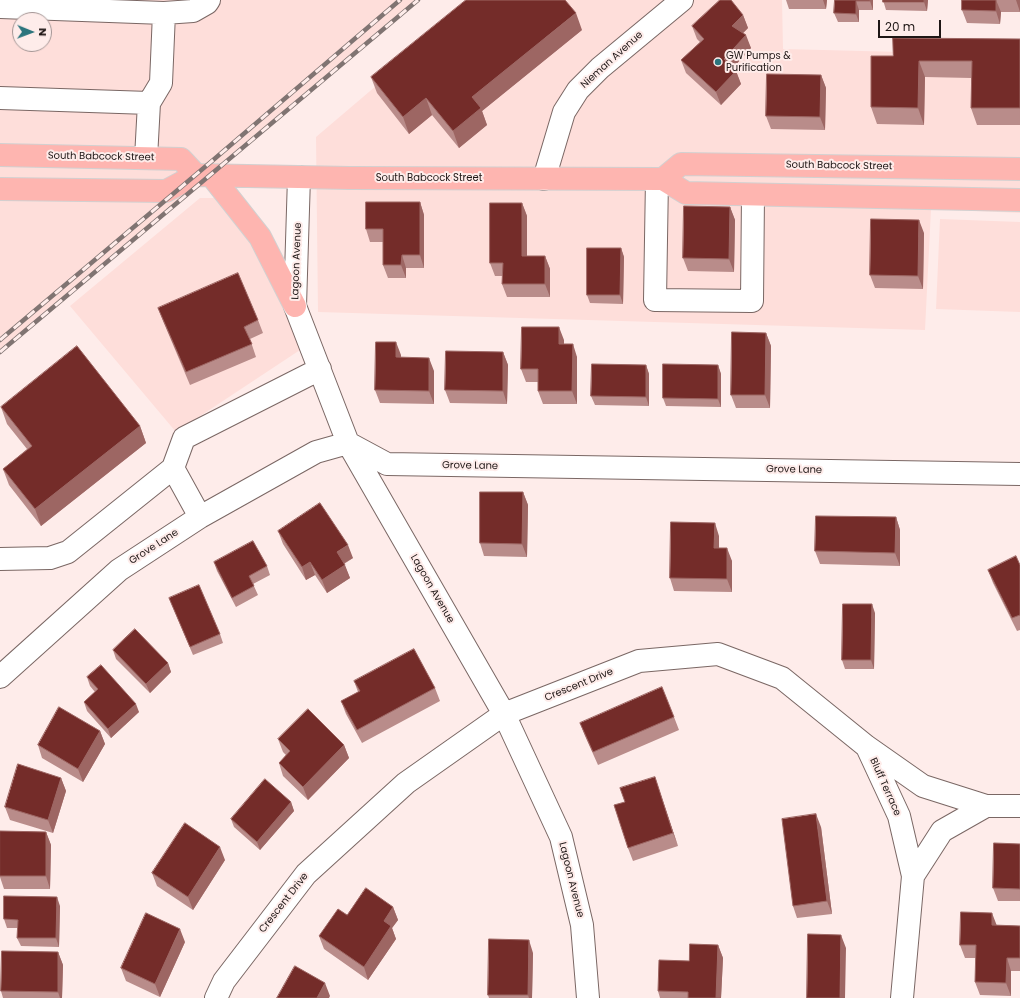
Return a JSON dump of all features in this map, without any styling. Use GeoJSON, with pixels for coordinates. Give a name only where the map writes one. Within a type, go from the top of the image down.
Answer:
{"type":"FeatureCollection","features":[{"type":"Feature","properties":{"kind":"main road","name":"South Babcock Street"},"geometry":{"type":"LineString","coordinates":[[0,155],[181,159],[204,175]]}},
{"type":"Feature","properties":{"kind":"main road","name":"South Babcock Street"},"geometry":{"type":"LineString","coordinates":[[0,189],[166,191],[204,175],[660,179],[681,164],[1020,169]]}},
{"type":"Feature","properties":{"kind":"main road"},"geometry":{"type":"LineString","coordinates":[[204,175],[260,237],[295,306]]}},
{"type":"Feature","properties":{"kind":"main road"},"geometry":{"type":"LineString","coordinates":[[660,179],[686,193],[1020,200]]}},
{"type":"Feature","properties":{"kind":"street"},"geometry":{"type":"LineString","coordinates":[[0,6],[164,13],[193,11],[207,3],[209,0]]}},
{"type":"Feature","properties":{"kind":"street","name":"Nieman Avenue"},"geometry":{"type":"LineString","coordinates":[[544,179],[564,112],[578,90],[600,68],[682,0]]}},
{"type":"Feature","properties":{"kind":"street"},"geometry":{"type":"LineString","coordinates":[[146,158],[148,103],[161,83],[164,13]]}},
{"type":"Feature","properties":{"kind":"street"},"geometry":{"type":"LineString","coordinates":[[0,98],[148,103]]}},
{"type":"Feature","properties":{"kind":"street","name":"Lagoon Avenue"},"geometry":{"type":"LineString","coordinates":[[299,177],[295,306],[348,443],[504,714],[561,837],[582,925],[588,998]]}},
{"type":"Feature","properties":{"kind":"street"},"geometry":{"type":"LineString","coordinates":[[660,179],[655,300],[752,301],[753,195]]}},
{"type":"Feature","properties":{"kind":"street"},"geometry":{"type":"LineString","coordinates":[[0,559],[50,558],[68,552],[173,468],[184,438],[320,369]]}},
{"type":"Feature","properties":{"kind":"street","name":"Grove Lane"},"geometry":{"type":"LineString","coordinates":[[0,677],[119,570],[200,517],[316,452],[348,443],[387,464],[1020,474]]}},
{"type":"Feature","properties":{"kind":"street"},"geometry":{"type":"LineString","coordinates":[[173,468],[200,517]]}},
{"type":"Feature","properties":{"kind":"street","name":"Crescent Drive"},"geometry":{"type":"LineString","coordinates":[[216,998],[224,981],[306,874],[406,783],[504,714],[639,661],[718,654],[782,678],[866,746],[923,786],[986,806],[1020,806]]}},
{"type":"Feature","properties":{"kind":"street","name":"Bluff Terrace"},"geometry":{"type":"LineString","coordinates":[[866,746],[899,816],[913,876],[902,998]]}},
{"type":"Feature","properties":{"kind":"street","name":"Bluff Terrace"},"geometry":{"type":"LineString","coordinates":[[913,876],[942,831],[986,806]]}},
{"type":"Feature","properties":{"kind":"shaded area"},"geometry":{"type":"Polygon","coordinates":[[[0,0],[420,0],[0,352],[0,0]]]}},
{"type":"Feature","properties":{"kind":"shaded area"},"geometry":{"type":"Polygon","coordinates":[[[477,0],[782,0],[783,49],[1020,55],[1020,213],[931,209],[925,330],[318,312],[316,137],[477,0]]]}},
{"type":"Feature","properties":{"kind":"shaded area"},"geometry":{"type":"Polygon","coordinates":[[[200,198],[214,198],[249,242],[284,309],[300,350],[176,432],[70,306],[200,198]]]}},
{"type":"Feature","properties":{"kind":"shaded area"},"geometry":{"type":"Polygon","coordinates":[[[940,219],[1020,222],[1020,312],[936,309],[940,219]]]}},
{"type":"Feature","properties":{"kind":"building"},"geometry":{"type":"Polygon","coordinates":[[[466,0],[565,0],[576,13],[472,97],[481,108],[453,131],[426,98],[403,117],[371,77],[466,0]]]}},
{"type":"Feature","properties":{"kind":"building","name":"GW Pumps & Purification"},"geometry":{"type":"Polygon","coordinates":[[[720,0],[731,0],[743,15],[732,26],[746,35],[724,59],[736,71],[716,92],[681,60],[704,39],[692,26],[720,0]]]}},
{"type":"Feature","properties":{"kind":"building"},"geometry":{"type":"Polygon","coordinates":[[[835,0],[870,1],[856,1],[856,14],[834,13],[835,0]]]}},
{"type":"Feature","properties":{"kind":"building"},"geometry":{"type":"Polygon","coordinates":[[[883,0],[924,0],[924,2],[883,2],[883,0]]]}},
{"type":"Feature","properties":{"kind":"building"},"geometry":{"type":"Polygon","coordinates":[[[962,0],[996,0],[996,11],[962,10],[962,0]]]}},
{"type":"Feature","properties":{"kind":"building"},"geometry":{"type":"Polygon","coordinates":[[[893,38],[1020,39],[1020,108],[971,108],[972,61],[919,61],[918,108],[871,107],[871,56],[893,56],[893,38]]]}},
{"type":"Feature","properties":{"kind":"building"},"geometry":{"type":"Polygon","coordinates":[[[767,74],[821,75],[820,117],[766,116],[767,74]]]}},
{"type":"Feature","properties":{"kind":"building"},"geometry":{"type":"Polygon","coordinates":[[[366,202],[420,202],[420,255],[402,255],[401,265],[383,265],[383,229],[366,229],[366,202]]]}},
{"type":"Feature","properties":{"kind":"building"},"geometry":{"type":"Polygon","coordinates":[[[490,203],[522,203],[522,256],[545,256],[545,284],[502,284],[503,263],[490,263],[490,203]]]}},
{"type":"Feature","properties":{"kind":"building"},"geometry":{"type":"Polygon","coordinates":[[[684,206],[730,207],[729,259],[683,258],[684,206]]]}},
{"type":"Feature","properties":{"kind":"building"},"geometry":{"type":"Polygon","coordinates":[[[871,219],[919,220],[918,276],[870,275],[871,219]]]}},
{"type":"Feature","properties":{"kind":"building"},"geometry":{"type":"Polygon","coordinates":[[[587,248],[621,248],[620,295],[587,295],[587,248]]]}},
{"type":"Feature","properties":{"kind":"building"},"geometry":{"type":"Polygon","coordinates":[[[238,273],[258,320],[244,327],[252,344],[186,372],[158,308],[238,273]]]}},
{"type":"Feature","properties":{"kind":"building"},"geometry":{"type":"Polygon","coordinates":[[[522,327],[559,327],[559,344],[573,344],[572,391],[538,391],[538,369],[521,369],[522,327]]]}},
{"type":"Feature","properties":{"kind":"building"},"geometry":{"type":"Polygon","coordinates":[[[732,332],[766,333],[765,395],[731,395],[732,332]]]}},
{"type":"Feature","properties":{"kind":"building"},"geometry":{"type":"Polygon","coordinates":[[[376,342],[396,342],[396,357],[429,358],[429,391],[375,390],[376,342]]]}},
{"type":"Feature","properties":{"kind":"building"},"geometry":{"type":"Polygon","coordinates":[[[77,346],[140,426],[35,509],[3,469],[32,446],[1,407],[77,346]]]}},
{"type":"Feature","properties":{"kind":"building"},"geometry":{"type":"Polygon","coordinates":[[[446,351],[503,352],[503,391],[445,390],[446,351]]]}},
{"type":"Feature","properties":{"kind":"building"},"geometry":{"type":"Polygon","coordinates":[[[592,364],[646,365],[646,397],[591,396],[592,364]]]}},
{"type":"Feature","properties":{"kind":"building"},"geometry":{"type":"Polygon","coordinates":[[[663,364],[718,365],[718,399],[663,398],[663,364]]]}},
{"type":"Feature","properties":{"kind":"building"},"geometry":{"type":"Polygon","coordinates":[[[480,492],[523,492],[522,544],[480,543],[480,492]]]}},
{"type":"Feature","properties":{"kind":"building"},"geometry":{"type":"Polygon","coordinates":[[[320,503],[348,545],[337,552],[345,565],[322,580],[310,562],[302,567],[278,531],[320,503]]]}},
{"type":"Feature","properties":{"kind":"building"},"geometry":{"type":"Polygon","coordinates":[[[816,516],[896,517],[895,553],[815,551],[816,516]]]}},
{"type":"Feature","properties":{"kind":"building"},"geometry":{"type":"Polygon","coordinates":[[[671,522],[715,523],[714,548],[727,548],[727,579],[670,578],[671,522]]]}},
{"type":"Feature","properties":{"kind":"building"},"geometry":{"type":"Polygon","coordinates":[[[253,541],[267,566],[249,576],[254,586],[232,598],[214,562],[253,541]]]}},
{"type":"Feature","properties":{"kind":"building"},"geometry":{"type":"Polygon","coordinates":[[[1016,556],[1020,565],[1020,615],[1012,618],[988,570],[1016,556]]]}},
{"type":"Feature","properties":{"kind":"building"},"geometry":{"type":"Polygon","coordinates":[[[199,585],[220,634],[190,647],[169,598],[199,585]]]}},
{"type":"Feature","properties":{"kind":"building"},"geometry":{"type":"Polygon","coordinates":[[[843,604],[872,604],[871,660],[842,660],[843,604]]]}},
{"type":"Feature","properties":{"kind":"building"},"geometry":{"type":"Polygon","coordinates":[[[135,629],[168,663],[146,684],[113,650],[135,629]]]}},
{"type":"Feature","properties":{"kind":"building"},"geometry":{"type":"Polygon","coordinates":[[[414,649],[435,688],[357,730],[341,701],[360,691],[354,681],[414,649]]]}},
{"type":"Feature","properties":{"kind":"building"},"geometry":{"type":"Polygon","coordinates":[[[101,665],[136,704],[108,729],[84,702],[98,689],[87,677],[101,665]]]}},
{"type":"Feature","properties":{"kind":"building"},"geometry":{"type":"Polygon","coordinates":[[[662,687],[674,717],[593,752],[580,723],[662,687]]]}},
{"type":"Feature","properties":{"kind":"building"},"geometry":{"type":"Polygon","coordinates":[[[59,707],[100,731],[78,769],[38,745],[59,707]]]}},
{"type":"Feature","properties":{"kind":"building"},"geometry":{"type":"Polygon","coordinates":[[[308,709],[344,745],[303,787],[279,763],[290,751],[278,739],[308,709]]]}},
{"type":"Feature","properties":{"kind":"building"},"geometry":{"type":"Polygon","coordinates":[[[18,764],[61,778],[48,820],[5,807],[18,764]]]}},
{"type":"Feature","properties":{"kind":"building"},"geometry":{"type":"Polygon","coordinates":[[[655,777],[673,833],[628,848],[614,805],[625,802],[620,788],[655,777]]]}},
{"type":"Feature","properties":{"kind":"building"},"geometry":{"type":"Polygon","coordinates":[[[265,779],[291,802],[257,842],[231,819],[265,779]]]}},
{"type":"Feature","properties":{"kind":"building"},"geometry":{"type":"Polygon","coordinates":[[[816,814],[827,901],[793,906],[782,819],[816,814]]]}},
{"type":"Feature","properties":{"kind":"building"},"geometry":{"type":"Polygon","coordinates":[[[185,823],[220,847],[188,897],[152,873],[185,823]]]}},
{"type":"Feature","properties":{"kind":"building"},"geometry":{"type":"Polygon","coordinates":[[[0,831],[46,832],[46,876],[0,876],[0,831]]]}},
{"type":"Feature","properties":{"kind":"building"},"geometry":{"type":"Polygon","coordinates":[[[994,843],[1020,844],[1020,889],[993,888],[994,843]]]}},
{"type":"Feature","properties":{"kind":"building"},"geometry":{"type":"Polygon","coordinates":[[[366,888],[393,907],[384,921],[391,926],[364,967],[319,936],[338,909],[347,915],[366,888]]]}},
{"type":"Feature","properties":{"kind":"building"},"geometry":{"type":"Polygon","coordinates":[[[4,896],[57,897],[56,938],[17,938],[18,920],[4,919],[4,896]]]}},
{"type":"Feature","properties":{"kind":"building"},"geometry":{"type":"Polygon","coordinates":[[[961,912],[992,913],[992,925],[1020,926],[1020,958],[1007,958],[1006,983],[975,982],[976,945],[960,945],[961,912]]]}},
{"type":"Feature","properties":{"kind":"building"},"geometry":{"type":"Polygon","coordinates":[[[146,913],[180,929],[155,984],[121,968],[146,913]]]}},
{"type":"Feature","properties":{"kind":"building"},"geometry":{"type":"Polygon","coordinates":[[[808,934],[841,935],[840,998],[807,998],[808,934]]]}},
{"type":"Feature","properties":{"kind":"building"},"geometry":{"type":"Polygon","coordinates":[[[489,939],[529,940],[528,995],[488,995],[489,939]]]}},
{"type":"Feature","properties":{"kind":"building"},"geometry":{"type":"Polygon","coordinates":[[[690,944],[718,945],[716,998],[688,998],[688,992],[658,991],[659,960],[689,961],[690,944]]]}},
{"type":"Feature","properties":{"kind":"building"},"geometry":{"type":"Polygon","coordinates":[[[2,951],[58,952],[58,992],[1,991],[2,951]]]}},
{"type":"Feature","properties":{"kind":"building"},"geometry":{"type":"Polygon","coordinates":[[[295,966],[325,983],[317,998],[277,998],[295,966]]]}},
{"type":"Feature","properties":{"kind":"railway"},"geometry":{"type":"LineString","coordinates":[[0,340],[400,0]]}},
{"type":"Feature","properties":{"kind":"railway"},"geometry":{"type":"LineString","coordinates":[[0,352],[418,0]]}},
{"type":"Feature","properties":{"kind":"place","name":"GW Pumps & Purification"},"geometry":{"type":"Point","coordinates":[718,62]}}]}
